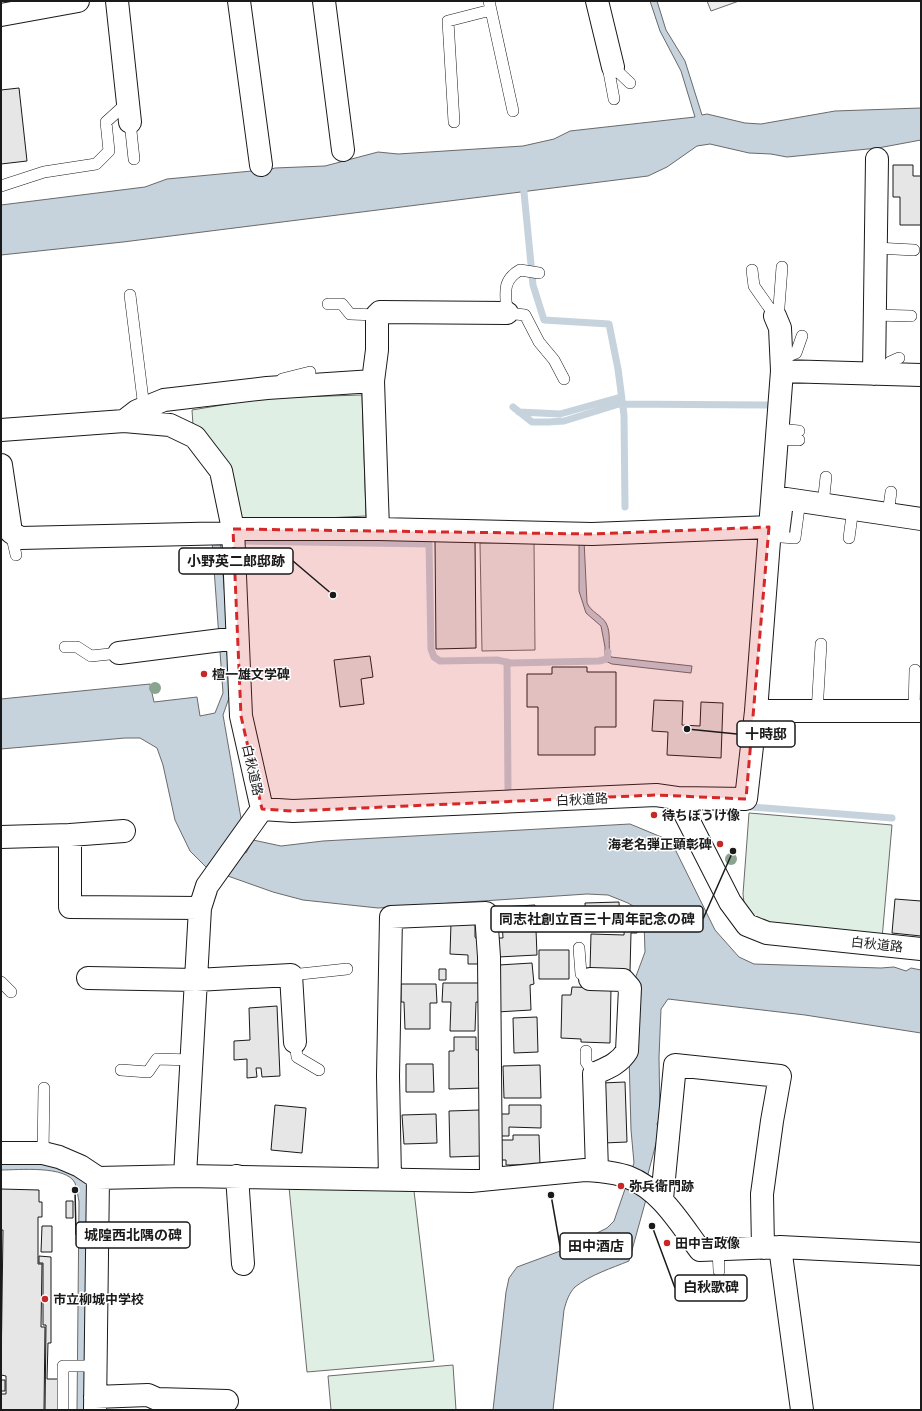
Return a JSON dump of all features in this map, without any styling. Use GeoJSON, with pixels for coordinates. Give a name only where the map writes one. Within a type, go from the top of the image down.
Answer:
{"type":"FeatureCollection","features":[{"type":"Feature","properties":{"kind":"street"},"geometry":{"type":"LineString","coordinates":[[1,15],[78,1]]}},
{"type":"Feature","properties":{"kind":"street"},"geometry":{"type":"LineString","coordinates":[[117,1],[129,112]]}},
{"type":"Feature","properties":{"kind":"street"},"geometry":{"type":"LineString","coordinates":[[239,1],[261,165]]}},
{"type":"Feature","properties":{"kind":"street"},"geometry":{"type":"LineString","coordinates":[[324,1],[343,150]]}},
{"type":"Feature","properties":{"kind":"street"},"geometry":{"type":"LineString","coordinates":[[597,1],[613,67]]}},
{"type":"Feature","properties":{"kind":"street"},"geometry":{"type":"LineString","coordinates":[[877,159],[874,315],[879,374]]}},
{"type":"Feature","properties":{"kind":"street"},"geometry":{"type":"LineString","coordinates":[[378,529],[372,381],[377,350],[377,315],[380,312],[507,313]]}},
{"type":"Feature","properties":{"kind":"street"},"geometry":{"type":"LineString","coordinates":[[677,798],[746,799],[773,533],[787,498],[788,435],[781,365],[780,328],[777,320]]}},
{"type":"Feature","properties":{"kind":"street"},"geometry":{"type":"LineString","coordinates":[[781,365],[879,374],[921,375]]}},
{"type":"Feature","properties":{"kind":"street"},"geometry":{"type":"LineString","coordinates":[[124,421],[137,411],[164,400],[268,388],[372,381]]}},
{"type":"Feature","properties":{"kind":"street","name":"白秋道路"},"geometry":{"type":"LineString","coordinates":[[1,430],[124,421],[170,425],[196,437],[221,471],[233,531],[241,716],[262,809],[293,811],[656,795],[677,798],[730,902],[747,925],[767,933],[921,949]]}},
{"type":"Feature","properties":{"kind":"street"},"geometry":{"type":"LineString","coordinates":[[1,465],[11,532],[20,538],[233,531],[378,529],[592,534],[773,533]]}},
{"type":"Feature","properties":{"kind":"street"},"geometry":{"type":"LineString","coordinates":[[787,498],[921,519]]}},
{"type":"Feature","properties":{"kind":"street"},"geometry":{"type":"LineString","coordinates":[[119,653],[237,638]]}},
{"type":"Feature","properties":{"kind":"street"},"geometry":{"type":"LineString","coordinates":[[756,711],[918,711]]}},
{"type":"Feature","properties":{"kind":"street"},"geometry":{"type":"LineString","coordinates":[[185,1176],[200,908],[207,886],[262,809]]}},
{"type":"Feature","properties":{"kind":"street"},"geometry":{"type":"LineString","coordinates":[[1,837],[70,835],[124,831]]}},
{"type":"Feature","properties":{"kind":"street"},"geometry":{"type":"LineString","coordinates":[[70,835],[70,907],[200,908]]}},
{"type":"Feature","properties":{"kind":"street"},"geometry":{"type":"LineString","coordinates":[[390,1179],[388,1076],[391,917],[486,913],[489,957],[491,1179]]}},
{"type":"Feature","properties":{"kind":"street"},"geometry":{"type":"LineString","coordinates":[[88,978],[196,980],[291,975],[295,1042]]}},
{"type":"Feature","properties":{"kind":"street"},"geometry":{"type":"LineString","coordinates":[[590,979],[623,980],[630,988],[628,1051],[613,1066],[594,1074],[597,1171]]}},
{"type":"Feature","properties":{"kind":"street"},"geometry":{"type":"LineString","coordinates":[[658,1196],[675,1064],[780,1076],[772,1120],[762,1194],[802,1410]]}},
{"type":"Feature","properties":{"kind":"street"},"geometry":{"type":"LineString","coordinates":[[1,1153],[43,1153],[60,1157],[80,1166],[98,1178],[237,1176],[471,1181],[585,1170],[597,1171],[628,1177],[658,1196],[700,1250],[771,1248],[921,1254]]}},
{"type":"Feature","properties":{"kind":"street"},"geometry":{"type":"LineString","coordinates":[[237,1176],[243,1264]]}},
{"type":"Feature","properties":{"kind":"street"},"geometry":{"type":"LineString","coordinates":[[98,1178],[86,1366],[95,1403],[148,1395],[157,1399],[227,1401]]}},
{"type":"Feature","properties":{"kind":"lane"},"geometry":{"type":"LineString","coordinates":[[454,122],[448,21],[490,5],[513,111]]}},
{"type":"Feature","properties":{"kind":"lane"},"geometry":{"type":"LineString","coordinates":[[614,99],[609,72],[613,67],[630,83]]}},
{"type":"Feature","properties":{"kind":"lane"},"geometry":{"type":"LineString","coordinates":[[1,186],[44,172],[96,164],[109,151],[106,122],[129,112],[134,159]]}},
{"type":"Feature","properties":{"kind":"lane"},"geometry":{"type":"LineString","coordinates":[[876,248],[914,250]]}},
{"type":"Feature","properties":{"kind":"lane"},"geometry":{"type":"LineString","coordinates":[[777,320],[782,267]]}},
{"type":"Feature","properties":{"kind":"lane"},"geometry":{"type":"LineString","coordinates":[[539,273],[520,270],[512,275],[506,284],[507,313],[525,315],[539,342],[554,360],[564,379]]}},
{"type":"Feature","properties":{"kind":"lane"},"geometry":{"type":"LineString","coordinates":[[752,270],[754,286],[777,320]]}},
{"type":"Feature","properties":{"kind":"lane"},"geometry":{"type":"LineString","coordinates":[[130,296],[144,408]]}},
{"type":"Feature","properties":{"kind":"lane"},"geometry":{"type":"LineString","coordinates":[[328,304],[342,304],[350,314],[377,315]]}},
{"type":"Feature","properties":{"kind":"lane"},"geometry":{"type":"LineString","coordinates":[[874,315],[911,316]]}},
{"type":"Feature","properties":{"kind":"lane"},"geometry":{"type":"LineString","coordinates":[[781,365],[796,353],[802,336]]}},
{"type":"Feature","properties":{"kind":"lane"},"geometry":{"type":"LineString","coordinates":[[879,374],[890,362],[899,358]]}},
{"type":"Feature","properties":{"kind":"lane"},"geometry":{"type":"LineString","coordinates":[[268,388],[285,377],[310,372]]}},
{"type":"Feature","properties":{"kind":"lane"},"geometry":{"type":"LineString","coordinates":[[823,504],[826,477]]}},
{"type":"Feature","properties":{"kind":"lane"},"geometry":{"type":"LineString","coordinates":[[888,514],[891,492]]}},
{"type":"Feature","properties":{"kind":"lane"},"geometry":{"type":"LineString","coordinates":[[849,538],[853,508]]}},
{"type":"Feature","properties":{"kind":"lane"},"geometry":{"type":"LineString","coordinates":[[11,532],[16,555]]}},
{"type":"Feature","properties":{"kind":"lane"},"geometry":{"type":"LineString","coordinates":[[817,712],[821,644]]}},
{"type":"Feature","properties":{"kind":"lane"},"geometry":{"type":"LineString","coordinates":[[65,647],[77,647],[92,656],[119,653]]}},
{"type":"Feature","properties":{"kind":"lane"},"geometry":{"type":"LineString","coordinates":[[915,670],[918,711]]}},
{"type":"Feature","properties":{"kind":"lane"},"geometry":{"type":"LineString","coordinates":[[579,948],[581,974],[590,979]]}},
{"type":"Feature","properties":{"kind":"lane"},"geometry":{"type":"LineString","coordinates":[[291,975],[347,969]]}},
{"type":"Feature","properties":{"kind":"lane"},"geometry":{"type":"LineString","coordinates":[[1,982],[11,992]]}},
{"type":"Feature","properties":{"kind":"lane"},"geometry":{"type":"LineString","coordinates":[[295,1042],[297,1057],[318,1070]]}},
{"type":"Feature","properties":{"kind":"lane"},"geometry":{"type":"LineString","coordinates":[[586,1051],[586,1062],[594,1074]]}},
{"type":"Feature","properties":{"kind":"lane"},"geometry":{"type":"LineString","coordinates":[[121,1070],[148,1072],[157,1060],[192,1060]]}},
{"type":"Feature","properties":{"kind":"lane"},"geometry":{"type":"LineString","coordinates":[[43,1153],[44,1088]]}},
{"type":"Feature","properties":{"kind":"lane"},"geometry":{"type":"LineString","coordinates":[[718,1249],[719,1270]]}},
{"type":"Feature","properties":{"kind":"lane"},"geometry":{"type":"LineString","coordinates":[[63,1410],[63,1366],[86,1366]]}},
{"type":"Feature","properties":{"kind":"highlighted area"},"geometry":{"type":"Polygon","coordinates":[[[769,527],[746,799],[656,795],[293,811],[262,809],[241,716],[233,529],[592,534],[769,527]]]}},
{"type":"Feature","properties":{"kind":"green space"},"geometry":{"type":"Polygon","coordinates":[[[362,395],[366,516],[242,522],[193,425],[192,410],[264,398],[362,395]]]}},
{"type":"Feature","properties":{"kind":"green space"},"geometry":{"type":"Polygon","coordinates":[[[749,813],[892,825],[882,939],[768,926],[745,912],[743,894],[749,813]]]}},
{"type":"Feature","properties":{"kind":"green space"},"geometry":{"type":"Polygon","coordinates":[[[289,1187],[414,1191],[434,1361],[307,1372],[289,1187]]]}},
{"type":"Feature","properties":{"kind":"green space"},"geometry":{"type":"Polygon","coordinates":[[[453,1365],[456,1410],[331,1410],[328,1376],[453,1365]]]}},
{"type":"Feature","properties":{"kind":"shaded area"},"geometry":{"type":"Polygon","coordinates":[[[650,1],[657,1],[666,30],[685,61],[702,115],[707,114],[745,123],[761,124],[835,111],[921,108],[921,140],[878,148],[787,157],[771,154],[749,153],[710,144],[697,146],[667,167],[648,176],[123,242],[1,255],[1,205],[145,187],[167,179],[252,171],[257,173],[275,168],[325,166],[378,152],[398,154],[523,146],[554,139],[570,131],[695,117],[681,71],[660,31],[650,1]]]}},
{"type":"Feature","properties":{"kind":"shaded area"},"geometry":{"type":"Polygon","coordinates":[[[707,1],[739,1],[711,11],[707,1]]]}},
{"type":"Feature","properties":{"kind":"shaded area"},"geometry":{"type":"Polygon","coordinates":[[[220,537],[228,635],[227,651],[230,695],[223,715],[242,824],[230,843],[246,853],[253,840],[281,846],[323,841],[630,824],[671,841],[715,930],[739,957],[754,964],[881,968],[894,967],[906,971],[911,968],[921,970],[921,1033],[805,1015],[668,999],[661,1009],[659,1057],[660,1117],[657,1124],[659,1132],[648,1174],[650,1185],[629,1261],[587,1279],[575,1287],[569,1295],[564,1310],[553,1410],[493,1410],[506,1292],[509,1278],[517,1267],[563,1250],[607,1228],[614,1221],[634,1163],[631,1130],[629,1056],[632,987],[645,952],[644,922],[638,909],[628,903],[608,895],[587,894],[378,908],[303,900],[273,892],[208,869],[190,851],[175,820],[163,765],[157,748],[140,738],[1,749],[1,699],[150,684],[154,702],[197,697],[200,716],[215,713],[223,693],[212,541],[220,537]]]}},
{"type":"Feature","properties":{"kind":"shaded area"},"geometry":{"type":"Polygon","coordinates":[[[584,540],[587,603],[608,627],[611,657],[692,666],[691,673],[612,664],[605,661],[605,647],[601,626],[586,613],[579,591],[579,541],[584,540]]]}},
{"type":"Feature","properties":{"kind":"shaded area"},"geometry":{"type":"Polygon","coordinates":[[[534,542],[535,650],[482,651],[480,543],[534,542]]]}},
{"type":"Feature","properties":{"kind":"shaded area"},"geometry":{"type":"Polygon","coordinates":[[[1,1161],[65,1163],[88,1184],[87,1410],[77,1410],[79,1202],[75,1183],[70,1177],[62,1173],[52,1171],[30,1169],[1,1170],[1,1161]]]}},
{"type":"Feature","properties":{"kind":"building"},"geometry":{"type":"Polygon","coordinates":[[[19,88],[27,161],[1,164],[1,90],[19,88]]]}},
{"type":"Feature","properties":{"kind":"building"},"geometry":{"type":"Polygon","coordinates":[[[893,165],[913,165],[913,176],[921,176],[921,225],[900,225],[900,197],[893,197],[893,165]]]}},
{"type":"Feature","properties":{"kind":"building"},"geometry":{"type":"Polygon","coordinates":[[[475,539],[476,648],[436,649],[435,540],[475,539]]]}},
{"type":"Feature","properties":{"kind":"building"},"geometry":{"type":"Polygon","coordinates":[[[370,656],[373,677],[361,679],[364,704],[340,707],[334,660],[370,656]]]}},
{"type":"Feature","properties":{"kind":"building"},"geometry":{"type":"Polygon","coordinates":[[[552,667],[587,667],[587,672],[616,672],[616,727],[595,727],[595,755],[538,755],[538,707],[527,707],[527,674],[552,674],[552,667]]]}},
{"type":"Feature","properties":{"kind":"building"},"geometry":{"type":"Polygon","coordinates":[[[654,700],[683,701],[682,725],[700,726],[701,702],[723,703],[721,758],[667,755],[668,732],[652,731],[654,700]]]}},
{"type":"Feature","properties":{"kind":"building"},"geometry":{"type":"Polygon","coordinates":[[[895,899],[921,901],[921,936],[892,933],[895,899]]]}},
{"type":"Feature","properties":{"kind":"building"},"geometry":{"type":"Polygon","coordinates":[[[619,902],[620,926],[586,928],[585,903],[619,902]]]}},
{"type":"Feature","properties":{"kind":"building"},"geometry":{"type":"Polygon","coordinates":[[[535,905],[537,955],[498,957],[497,938],[503,938],[501,907],[535,905]]]}},
{"type":"Feature","properties":{"kind":"building"},"geometry":{"type":"Polygon","coordinates":[[[625,920],[637,921],[637,933],[631,933],[630,971],[590,970],[591,934],[624,935],[625,920]]]}},
{"type":"Feature","properties":{"kind":"building"},"geometry":{"type":"Polygon","coordinates":[[[451,923],[475,924],[475,937],[479,942],[478,964],[468,964],[468,955],[450,954],[451,923]]]}},
{"type":"Feature","properties":{"kind":"building"},"geometry":{"type":"Polygon","coordinates":[[[539,950],[569,950],[569,979],[539,979],[539,950]]]}},
{"type":"Feature","properties":{"kind":"building"},"geometry":{"type":"Polygon","coordinates":[[[532,963],[534,984],[530,985],[531,1010],[497,1012],[496,982],[500,982],[499,965],[532,963]]]}},
{"type":"Feature","properties":{"kind":"building"},"geometry":{"type":"Polygon","coordinates":[[[439,969],[446,969],[446,980],[439,980],[439,969]]]}},
{"type":"Feature","properties":{"kind":"building"},"geometry":{"type":"Polygon","coordinates":[[[443,983],[483,983],[483,1002],[476,1002],[475,1031],[450,1031],[451,1002],[442,1002],[443,983]]]}},
{"type":"Feature","properties":{"kind":"building"},"geometry":{"type":"Polygon","coordinates":[[[401,984],[436,984],[437,1003],[430,1003],[430,1029],[405,1029],[404,1002],[401,1002],[401,984]]]}},
{"type":"Feature","properties":{"kind":"building"},"geometry":{"type":"Polygon","coordinates":[[[572,987],[611,988],[610,1043],[581,1042],[581,1039],[561,1038],[562,995],[571,995],[572,987]]]}},
{"type":"Feature","properties":{"kind":"building"},"geometry":{"type":"Polygon","coordinates":[[[277,1006],[280,1076],[262,1077],[261,1068],[256,1068],[257,1077],[247,1078],[247,1059],[234,1060],[234,1041],[250,1040],[249,1008],[277,1006]]]}},
{"type":"Feature","properties":{"kind":"building"},"geometry":{"type":"Polygon","coordinates":[[[537,1017],[538,1052],[514,1053],[513,1018],[537,1017]]]}},
{"type":"Feature","properties":{"kind":"building"},"geometry":{"type":"Polygon","coordinates":[[[454,1037],[476,1037],[476,1050],[481,1050],[482,1088],[449,1089],[449,1051],[454,1051],[454,1037]]]}},
{"type":"Feature","properties":{"kind":"building"},"geometry":{"type":"Polygon","coordinates":[[[406,1064],[433,1064],[434,1092],[406,1092],[406,1064]]]}},
{"type":"Feature","properties":{"kind":"building"},"geometry":{"type":"Polygon","coordinates":[[[540,1065],[541,1098],[504,1098],[503,1066],[540,1065]]]}},
{"type":"Feature","properties":{"kind":"building"},"geometry":{"type":"Polygon","coordinates":[[[625,1082],[627,1142],[604,1143],[602,1083],[625,1082]]]}},
{"type":"Feature","properties":{"kind":"building"},"geometry":{"type":"Polygon","coordinates":[[[275,1105],[306,1108],[302,1153],[271,1150],[275,1105]]]}},
{"type":"Feature","properties":{"kind":"building"},"geometry":{"type":"Polygon","coordinates":[[[509,1105],[541,1105],[541,1128],[509,1127],[509,1136],[495,1136],[495,1114],[509,1114],[509,1105]]]}},
{"type":"Feature","properties":{"kind":"building"},"geometry":{"type":"Polygon","coordinates":[[[480,1110],[481,1156],[450,1157],[449,1111],[480,1110]]]}},
{"type":"Feature","properties":{"kind":"building"},"geometry":{"type":"Polygon","coordinates":[[[436,1114],[437,1143],[404,1144],[402,1115],[436,1114]]]}},
{"type":"Feature","properties":{"kind":"building"},"geometry":{"type":"Polygon","coordinates":[[[513,1135],[539,1135],[540,1165],[506,1165],[506,1160],[499,1160],[499,1140],[513,1140],[513,1135]]]}},
{"type":"Feature","properties":{"kind":"building"},"geometry":{"type":"Polygon","coordinates":[[[1,1189],[39,1190],[39,1202],[42,1202],[42,1217],[38,1217],[38,1264],[42,1264],[41,1327],[45,1327],[44,1410],[1,1410],[1,1394],[6,1394],[6,1376],[1,1375],[3,1230],[1,1230],[1,1189]]]}},
{"type":"Feature","properties":{"kind":"building"},"geometry":{"type":"Polygon","coordinates":[[[66,1201],[73,1201],[73,1218],[66,1218],[66,1201]]]}},
{"type":"Feature","properties":{"kind":"building"},"geometry":{"type":"Polygon","coordinates":[[[42,1226],[52,1226],[52,1252],[41,1252],[42,1226]]]}},
{"type":"Feature","properties":{"kind":"building"},"geometry":{"type":"Polygon","coordinates":[[[39,1256],[51,1257],[51,1343],[48,1343],[47,1379],[59,1379],[58,1410],[45,1410],[46,1325],[43,1325],[43,1263],[39,1263],[39,1256]]]}},
{"type":"Feature","properties":{"kind":"building"},"geometry":{"type":"Polygon","coordinates":[[[1,1380],[5,1380],[5,1391],[1,1391],[1,1380]]]}},
{"type":"Feature","properties":{"kind":"waterway"},"geometry":{"type":"LineString","coordinates":[[523,182],[533,285],[544,320],[609,324],[618,369],[624,415],[625,507]]}},
{"type":"Feature","properties":{"kind":"waterway"},"geometry":{"type":"LineString","coordinates":[[519,412],[560,414],[621,397]]}},
{"type":"Feature","properties":{"kind":"waterway"},"geometry":{"type":"LineString","coordinates":[[513,407],[532,422],[548,422],[564,421],[619,404],[773,405]]}},
{"type":"Feature","properties":{"kind":"waterway"},"geometry":{"type":"LineString","coordinates":[[243,541],[429,544],[431,649],[434,657],[440,661],[497,660],[511,663],[599,661],[607,659],[608,652]]}},
{"type":"Feature","properties":{"kind":"waterway"},"geometry":{"type":"LineString","coordinates":[[507,662],[508,789]]}},
{"type":"Feature","properties":{"kind":"waterway"},"geometry":{"type":"LineString","coordinates":[[751,807],[892,818]]}},
{"type":"Feature","properties":{"kind":"place","name":"小野英二郎邸跡"},"geometry":{"type":"Point","coordinates":[333,595]}},
{"type":"Feature","properties":{"kind":"place","name":"檀一雄文学碑"},"geometry":{"type":"Point","coordinates":[204,674]}},
{"type":"Feature","properties":{"kind":"place","name":"十時邸"},"geometry":{"type":"Point","coordinates":[687,729]}},
{"type":"Feature","properties":{"kind":"place","name":"待ちぼうけ像"},"geometry":{"type":"Point","coordinates":[654,815]}},
{"type":"Feature","properties":{"kind":"place","name":"海老名弾正顕彰碑"},"geometry":{"type":"Point","coordinates":[720,844]}},
{"type":"Feature","properties":{"kind":"place","name":"同志社創立百三十周年記念の碑"},"geometry":{"type":"Point","coordinates":[733,851]}},
{"type":"Feature","properties":{"kind":"place","name":"弥兵衛門跡"},"geometry":{"type":"Point","coordinates":[621,1186]}},
{"type":"Feature","properties":{"kind":"place","name":"城隍西北隅の碑"},"geometry":{"type":"Point","coordinates":[75,1190]}},
{"type":"Feature","properties":{"kind":"place","name":"田中酒店"},"geometry":{"type":"Point","coordinates":[551,1195]}},
{"type":"Feature","properties":{"kind":"place","name":"白秋歌碑"},"geometry":{"type":"Point","coordinates":[652,1226]}},
{"type":"Feature","properties":{"kind":"place","name":"田中吉政像"},"geometry":{"type":"Point","coordinates":[667,1243]}},
{"type":"Feature","properties":{"kind":"place","name":"市立柳城中学校"},"geometry":{"type":"Point","coordinates":[45,1299]}}]}
